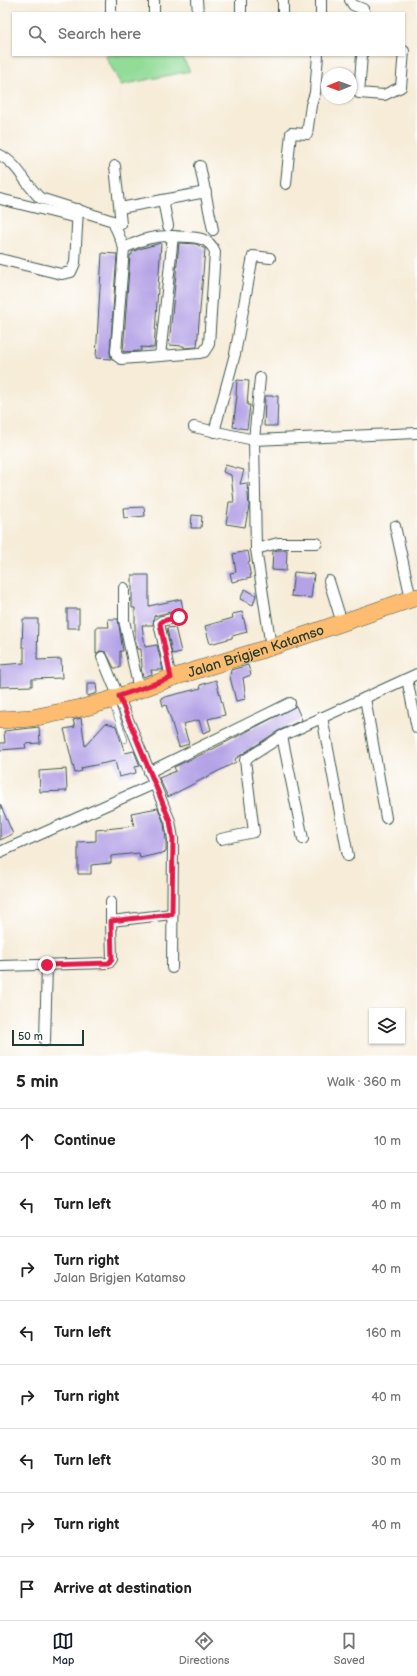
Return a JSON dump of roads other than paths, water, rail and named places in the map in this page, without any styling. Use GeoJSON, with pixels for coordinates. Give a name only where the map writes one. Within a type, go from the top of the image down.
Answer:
{"type":"FeatureCollection","features":[{"type":"Feature","properties":{"kind":"main road","name":"Jalan Brigjen Katamso"},"geometry":{"type":"LineString","coordinates":[[0,720],[32,718],[115,698],[171,678],[271,647],[414,598]]}},
{"type":"Feature","properties":{"kind":"street"},"geometry":{"type":"LineString","coordinates":[[111,0],[111,12]]}},
{"type":"Feature","properties":{"kind":"street"},"geometry":{"type":"LineString","coordinates":[[154,0],[154,12]]}},
{"type":"Feature","properties":{"kind":"street"},"geometry":{"type":"LineString","coordinates":[[197,0],[198,12]]}},
{"type":"Feature","properties":{"kind":"street"},"geometry":{"type":"LineString","coordinates":[[241,0],[241,12]]}},
{"type":"Feature","properties":{"kind":"street"},"geometry":{"type":"LineString","coordinates":[[283,0],[283,12]]}},
{"type":"Feature","properties":{"kind":"street"},"geometry":{"type":"LineString","coordinates":[[321,12],[322,0]]}},
{"type":"Feature","properties":{"kind":"street"},"geometry":{"type":"LineString","coordinates":[[350,0],[353,5],[364,9],[365,12]]}},
{"type":"Feature","properties":{"kind":"street"},"geometry":{"type":"LineString","coordinates":[[286,184],[291,133],[307,134],[311,105],[315,93],[318,56]]}},
{"type":"Feature","properties":{"kind":"street"},"geometry":{"type":"LineString","coordinates":[[357,81],[362,56]]}},
{"type":"Feature","properties":{"kind":"street"},"geometry":{"type":"LineString","coordinates":[[357,92],[384,95],[401,87],[404,56]]}},
{"type":"Feature","properties":{"kind":"street"},"geometry":{"type":"LineString","coordinates":[[0,155],[16,166],[40,198],[78,214]]}},
{"type":"Feature","properties":{"kind":"street"},"geometry":{"type":"LineString","coordinates":[[115,166],[122,224],[117,232]]}},
{"type":"Feature","properties":{"kind":"street"},"geometry":{"type":"LineString","coordinates":[[200,166],[214,230]]}},
{"type":"Feature","properties":{"kind":"street"},"geometry":{"type":"LineString","coordinates":[[120,208],[206,192]]}},
{"type":"Feature","properties":{"kind":"street"},"geometry":{"type":"LineString","coordinates":[[0,199],[113,221],[123,247],[116,352],[117,356],[121,359],[129,359],[204,352],[209,344],[210,332],[215,252],[212,245],[206,239],[156,236],[146,238],[123,247]]}},
{"type":"Feature","properties":{"kind":"street"},"geometry":{"type":"LineString","coordinates":[[163,200],[168,226]]}},
{"type":"Feature","properties":{"kind":"street"},"geometry":{"type":"LineString","coordinates":[[0,259],[61,274],[71,272],[75,262],[78,214]]}},
{"type":"Feature","properties":{"kind":"street"},"geometry":{"type":"LineString","coordinates":[[160,356],[173,236]]}},
{"type":"Feature","properties":{"kind":"street"},"geometry":{"type":"LineString","coordinates":[[214,432],[235,354],[253,256],[270,258]]}},
{"type":"Feature","properties":{"kind":"street"},"geometry":{"type":"LineString","coordinates":[[260,378],[254,440],[256,549],[271,647]]}},
{"type":"Feature","properties":{"kind":"street"},"geometry":{"type":"LineString","coordinates":[[194,427],[254,440],[417,433]]}},
{"type":"Feature","properties":{"kind":"street"},"geometry":{"type":"LineString","coordinates":[[395,526],[414,598]]}},
{"type":"Feature","properties":{"kind":"street"},"geometry":{"type":"LineString","coordinates":[[256,549],[278,544],[317,543]]}},
{"type":"Feature","properties":{"kind":"street"},"geometry":{"type":"LineString","coordinates":[[329,581],[342,623]]}},
{"type":"Feature","properties":{"kind":"street"},"geometry":{"type":"LineString","coordinates":[[124,588],[124,620],[139,690]]}},
{"type":"Feature","properties":{"kind":"street"},"geometry":{"type":"LineString","coordinates":[[171,678],[160,624],[162,621],[179,617]]}},
{"type":"Feature","properties":{"kind":"street"},"geometry":{"type":"LineString","coordinates":[[102,657],[115,698],[170,821],[173,839],[172,968]]}},
{"type":"Feature","properties":{"kind":"street"},"geometry":{"type":"LineString","coordinates":[[221,839],[254,832],[245,760],[282,736],[417,674]]}},
{"type":"Feature","properties":{"kind":"street"},"geometry":{"type":"LineString","coordinates":[[407,678],[417,728]]}},
{"type":"Feature","properties":{"kind":"street"},"geometry":{"type":"LineString","coordinates":[[365,698],[386,818]]}},
{"type":"Feature","properties":{"kind":"street"},"geometry":{"type":"LineString","coordinates":[[149,772],[290,703]]}},
{"type":"Feature","properties":{"kind":"street"},"geometry":{"type":"LineString","coordinates":[[322,718],[348,856]]}},
{"type":"Feature","properties":{"kind":"street"},"geometry":{"type":"LineString","coordinates":[[282,736],[303,839]]}},
{"type":"Feature","properties":{"kind":"street"},"geometry":{"type":"LineString","coordinates":[[0,852],[154,784]]}},
{"type":"Feature","properties":{"kind":"street"},"geometry":{"type":"LineString","coordinates":[[1,966],[111,962],[111,902]]}},
{"type":"Feature","properties":{"kind":"street"},"geometry":{"type":"LineString","coordinates":[[111,921],[172,914]]}},
{"type":"Feature","properties":{"kind":"street"},"geometry":{"type":"LineString","coordinates":[[45,1041],[47,965]]}},
{"type":"Feature","properties":{"kind":"lane"},"geometry":{"type":"LineString","coordinates":[[115,698],[125,740]]}}]}
